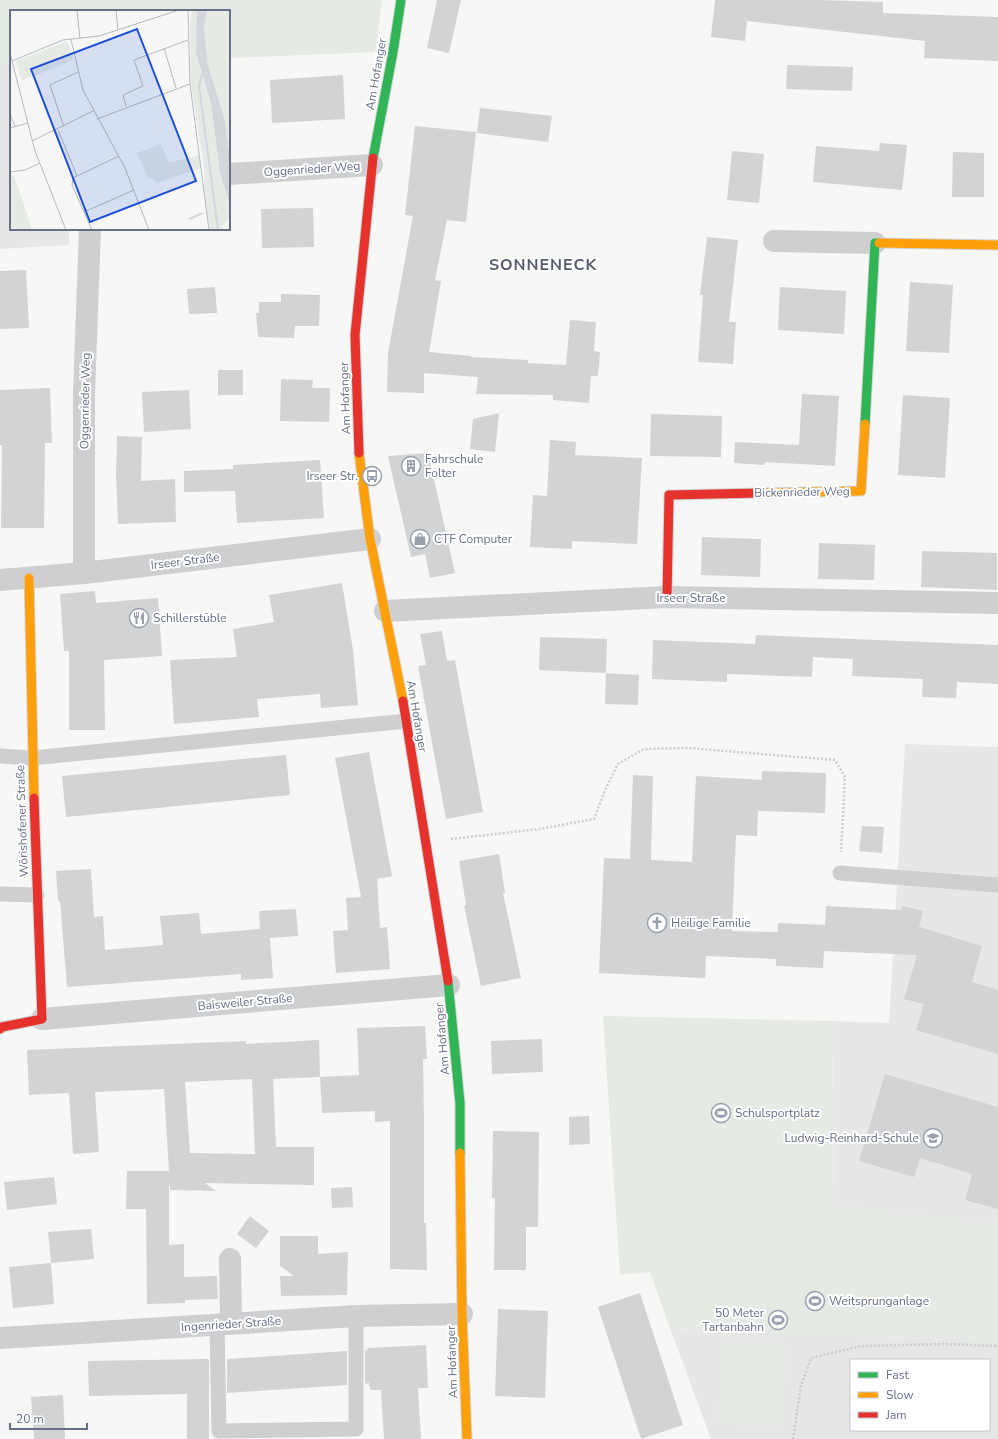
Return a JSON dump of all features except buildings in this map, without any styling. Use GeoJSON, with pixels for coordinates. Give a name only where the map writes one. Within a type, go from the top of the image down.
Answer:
{"type":"FeatureCollection","features":[{"type":"Feature","properties":{"kind":"street","name":"Am Hofanger"},"geometry":{"type":"LineString","coordinates":[[401,0],[372,165],[355,335],[359,455],[370,539],[407,721],[449,985],[460,1103],[462,1314],[467,1439]]}},
{"type":"Feature","properties":{"kind":"street","name":"Oggenrieder Weg"},"geometry":{"type":"LineString","coordinates":[[230,174],[372,165]]}},
{"type":"Feature","properties":{"kind":"street","name":"Oggenrieder Weg"},"geometry":{"type":"LineString","coordinates":[[84,573],[84,392],[90,230]]}},
{"type":"Feature","properties":{"kind":"street"},"geometry":{"type":"LineString","coordinates":[[774,241],[998,245]]}},
{"type":"Feature","properties":{"kind":"street","name":"Bickenrieder Weg"},"geometry":{"type":"LineString","coordinates":[[667,597],[669,495],[860,491],[875,243]]}},
{"type":"Feature","properties":{"kind":"street","name":"Irseer Straße"},"geometry":{"type":"LineString","coordinates":[[0,580],[84,573],[370,539]]}},
{"type":"Feature","properties":{"kind":"street","name":"Wörishofener Straße"},"geometry":{"type":"LineString","coordinates":[[29,578],[32,758],[42,1020]]}},
{"type":"Feature","properties":{"kind":"street","name":"Irseer Straße"},"geometry":{"type":"LineString","coordinates":[[385,612],[667,597],[998,604]]}},
{"type":"Feature","properties":{"kind":"street","name":"Baisweiler Straße"},"geometry":{"type":"LineString","coordinates":[[42,1020],[449,985]]}},
{"type":"Feature","properties":{"kind":"street"},"geometry":{"type":"LineString","coordinates":[[0,1030],[2,1027],[42,1020]]}},
{"type":"Feature","properties":{"kind":"street"},"geometry":{"type":"LineString","coordinates":[[224,1324],[230,1259]]}},
{"type":"Feature","properties":{"kind":"street","name":"Ingenrieder Straße"},"geometry":{"type":"LineString","coordinates":[[0,1338],[356,1316],[462,1314]]}},
{"type":"Feature","properties":{"kind":"lane"},"geometry":{"type":"LineString","coordinates":[[0,756],[32,758],[407,721]]}},
{"type":"Feature","properties":{"kind":"lane"},"geometry":{"type":"LineString","coordinates":[[840,873],[998,885]]}},
{"type":"Feature","properties":{"kind":"lane"},"geometry":{"type":"LineString","coordinates":[[0,894],[37,895]]}},
{"type":"Feature","properties":{"kind":"lane"},"geometry":{"type":"LineString","coordinates":[[224,1324],[219,1431],[356,1429],[356,1316]]}},
{"type":"Feature","properties":{"kind":"path"},"geometry":{"type":"LineString","coordinates":[[427,842],[540,829],[594,819],[605,790],[618,764],[644,749],[689,748],[835,760],[845,777],[840,873]]}},
{"type":"Feature","properties":{"kind":"path"},"geometry":{"type":"LineString","coordinates":[[793,1439],[801,1386],[811,1358],[862,1346],[947,1344],[998,1346]]}},
{"type":"Feature","properties":{"kind":"shaded area"},"geometry":{"type":"Polygon","coordinates":[[[0,0],[382,0],[375,52],[230,58],[230,10],[10,10],[10,64],[0,64],[0,0]]]}},
{"type":"Feature","properties":{"kind":"shaded area"},"geometry":{"type":"Polygon","coordinates":[[[0,64],[10,64],[10,230],[69,230],[69,245],[0,249],[0,64]]]}},
{"type":"Feature","properties":{"kind":"shaded area"},"geometry":{"type":"Polygon","coordinates":[[[905,744],[998,747],[998,1224],[834,1205],[832,1021],[889,1023],[905,744]]]}},
{"type":"Feature","properties":{"kind":"shaded area","name":"Schulsportplatz"},"geometry":{"type":"Polygon","coordinates":[[[603,1016],[832,1021],[834,1205],[998,1224],[998,1342],[670,1328],[650,1272],[620,1275],[603,1016]]]}},
{"type":"Feature","properties":{"kind":"shaded area"},"geometry":{"type":"Polygon","coordinates":[[[670,1328],[998,1342],[998,1439],[711,1439],[670,1328]]]}},
{"type":"Feature","properties":{"kind":"shaded area"},"geometry":{"type":"Polygon","coordinates":[[[721,1340],[786,1343],[782,1427],[719,1423],[721,1340]]]}},
{"type":"Feature","properties":{"kind":"traffic: fast"},"geometry":{"type":"LineString","coordinates":[[373,158],[401,0]]}},
{"type":"Feature","properties":{"kind":"traffic: fast"},"geometry":{"type":"LineString","coordinates":[[865,424],[875,243],[879,243]]}},
{"type":"Feature","properties":{"kind":"traffic: fast"},"geometry":{"type":"LineString","coordinates":[[448,981],[460,1103],[460,1153]]}},
{"type":"Feature","properties":{"kind":"traffic: slow"},"geometry":{"type":"LineString","coordinates":[[879,243],[998,245]]}},
{"type":"Feature","properties":{"kind":"traffic: slow"},"geometry":{"type":"LineString","coordinates":[[761,493],[861,491],[865,424]]}},
{"type":"Feature","properties":{"kind":"traffic: slow"},"geometry":{"type":"LineString","coordinates":[[359,453],[370,539],[403,701]]}},
{"type":"Feature","properties":{"kind":"traffic: slow"},"geometry":{"type":"LineString","coordinates":[[29,578],[34,798]]}},
{"type":"Feature","properties":{"kind":"traffic: slow"},"geometry":{"type":"LineString","coordinates":[[460,1153],[462,1314],[467,1439]]}},
{"type":"Feature","properties":{"kind":"traffic: jam"},"geometry":{"type":"LineString","coordinates":[[359,453],[355,335],[373,158]]}},
{"type":"Feature","properties":{"kind":"traffic: jam"},"geometry":{"type":"LineString","coordinates":[[667,597],[669,495],[761,493]]}},
{"type":"Feature","properties":{"kind":"traffic: jam"},"geometry":{"type":"LineString","coordinates":[[403,701],[448,981]]}},
{"type":"Feature","properties":{"kind":"traffic: jam"},"geometry":{"type":"LineString","coordinates":[[0,1029],[2,1027],[42,1019],[34,798]]}},
{"type":"Feature","properties":{"kind":"place","name":"Fahrschule Folter"},"geometry":{"type":"Point","coordinates":[411,466]}},
{"type":"Feature","properties":{"kind":"place","name":"Irseer Str."},"geometry":{"type":"Point","coordinates":[372,476]}},
{"type":"Feature","properties":{"kind":"place","name":"CTF Computer"},"geometry":{"type":"Point","coordinates":[420,539]}},
{"type":"Feature","properties":{"kind":"place","name":"Schillerstüble"},"geometry":{"type":"Point","coordinates":[139,618]}},
{"type":"Feature","properties":{"kind":"place","name":"Heilige Familie"},"geometry":{"type":"Point","coordinates":[657,923]}},
{"type":"Feature","properties":{"kind":"place","name":"Schulsportplatz"},"geometry":{"type":"Point","coordinates":[721,1113]}},
{"type":"Feature","properties":{"kind":"place","name":"Ludwig-Reinhard-Schule"},"geometry":{"type":"Point","coordinates":[933,1138]}},
{"type":"Feature","properties":{"kind":"place","name":"Weitsprunganlage"},"geometry":{"type":"Point","coordinates":[815,1301]}},
{"type":"Feature","properties":{"kind":"place","name":"50 Meter Tartanbahn"},"geometry":{"type":"Point","coordinates":[778,1320]}},
{"type":"Feature","properties":{"kind":"district","name":"SONNENECK"},"geometry":{"type":"Point","coordinates":[543,264]}}]}
